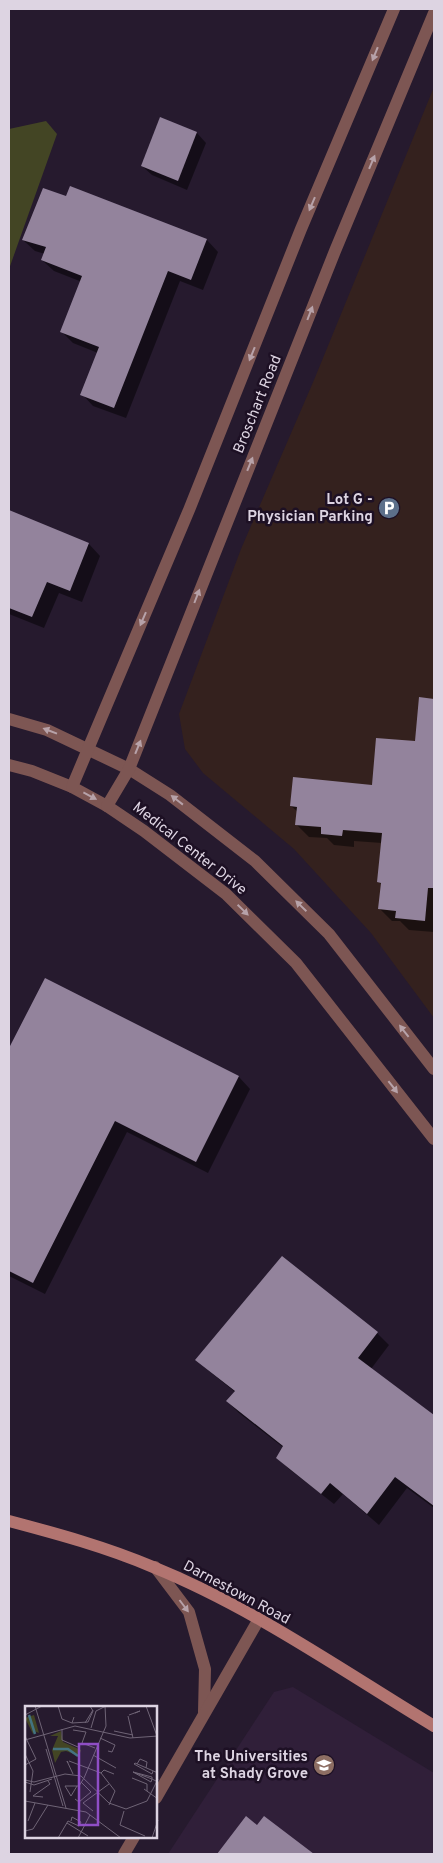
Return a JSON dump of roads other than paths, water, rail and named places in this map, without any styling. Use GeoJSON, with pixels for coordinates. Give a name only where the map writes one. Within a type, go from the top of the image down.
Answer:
{"type":"FeatureCollection","features":[{"type":"Feature","properties":{"kind":"main road","name":"Darnestown Road"},"geometry":{"type":"LineString","coordinates":[[9,1520],[86,1542],[154,1567],[259,1619],[434,1726]]}},
{"type":"Feature","properties":{"kind":"street","name":"Broschart Road"},"geometry":{"type":"LineString","coordinates":[[72,787],[189,510],[302,229],[394,9]]}},
{"type":"Feature","properties":{"kind":"street","name":"Broschart Road"},"geometry":{"type":"LineString","coordinates":[[107,806],[129,768],[335,251],[434,13]]}},
{"type":"Feature","properties":{"kind":"street","name":"Medical Center Drive"},"geometry":{"type":"LineString","coordinates":[[9,719],[47,730],[129,768],[170,795],[255,861],[329,934],[434,1069]]}},
{"type":"Feature","properties":{"kind":"street","name":"Medical Center Drive"},"geometry":{"type":"LineString","coordinates":[[9,765],[32,771],[72,787],[107,806],[144,831],[226,894],[296,963],[434,1139]]}},
{"type":"Feature","properties":{"kind":"street"},"geometry":{"type":"LineString","coordinates":[[154,1567],[189,1612],[204,1669],[204,1714]]}},
{"type":"Feature","properties":{"kind":"street"},"geometry":{"type":"LineString","coordinates":[[158,1794],[259,1619]]}},
{"type":"Feature","properties":{"kind":"street"},"geometry":{"type":"LineString","coordinates":[[124,1854],[133,1838]]}},
{"type":"Feature","properties":{"kind":"place","name":"Lot G - Physician Parking"},"geometry":{"type":"Point","coordinates":[389,508]}},
{"type":"Feature","properties":{"kind":"place","name":"The Universities at Shady Grove"},"geometry":{"type":"Point","coordinates":[324,1765]}}]}
